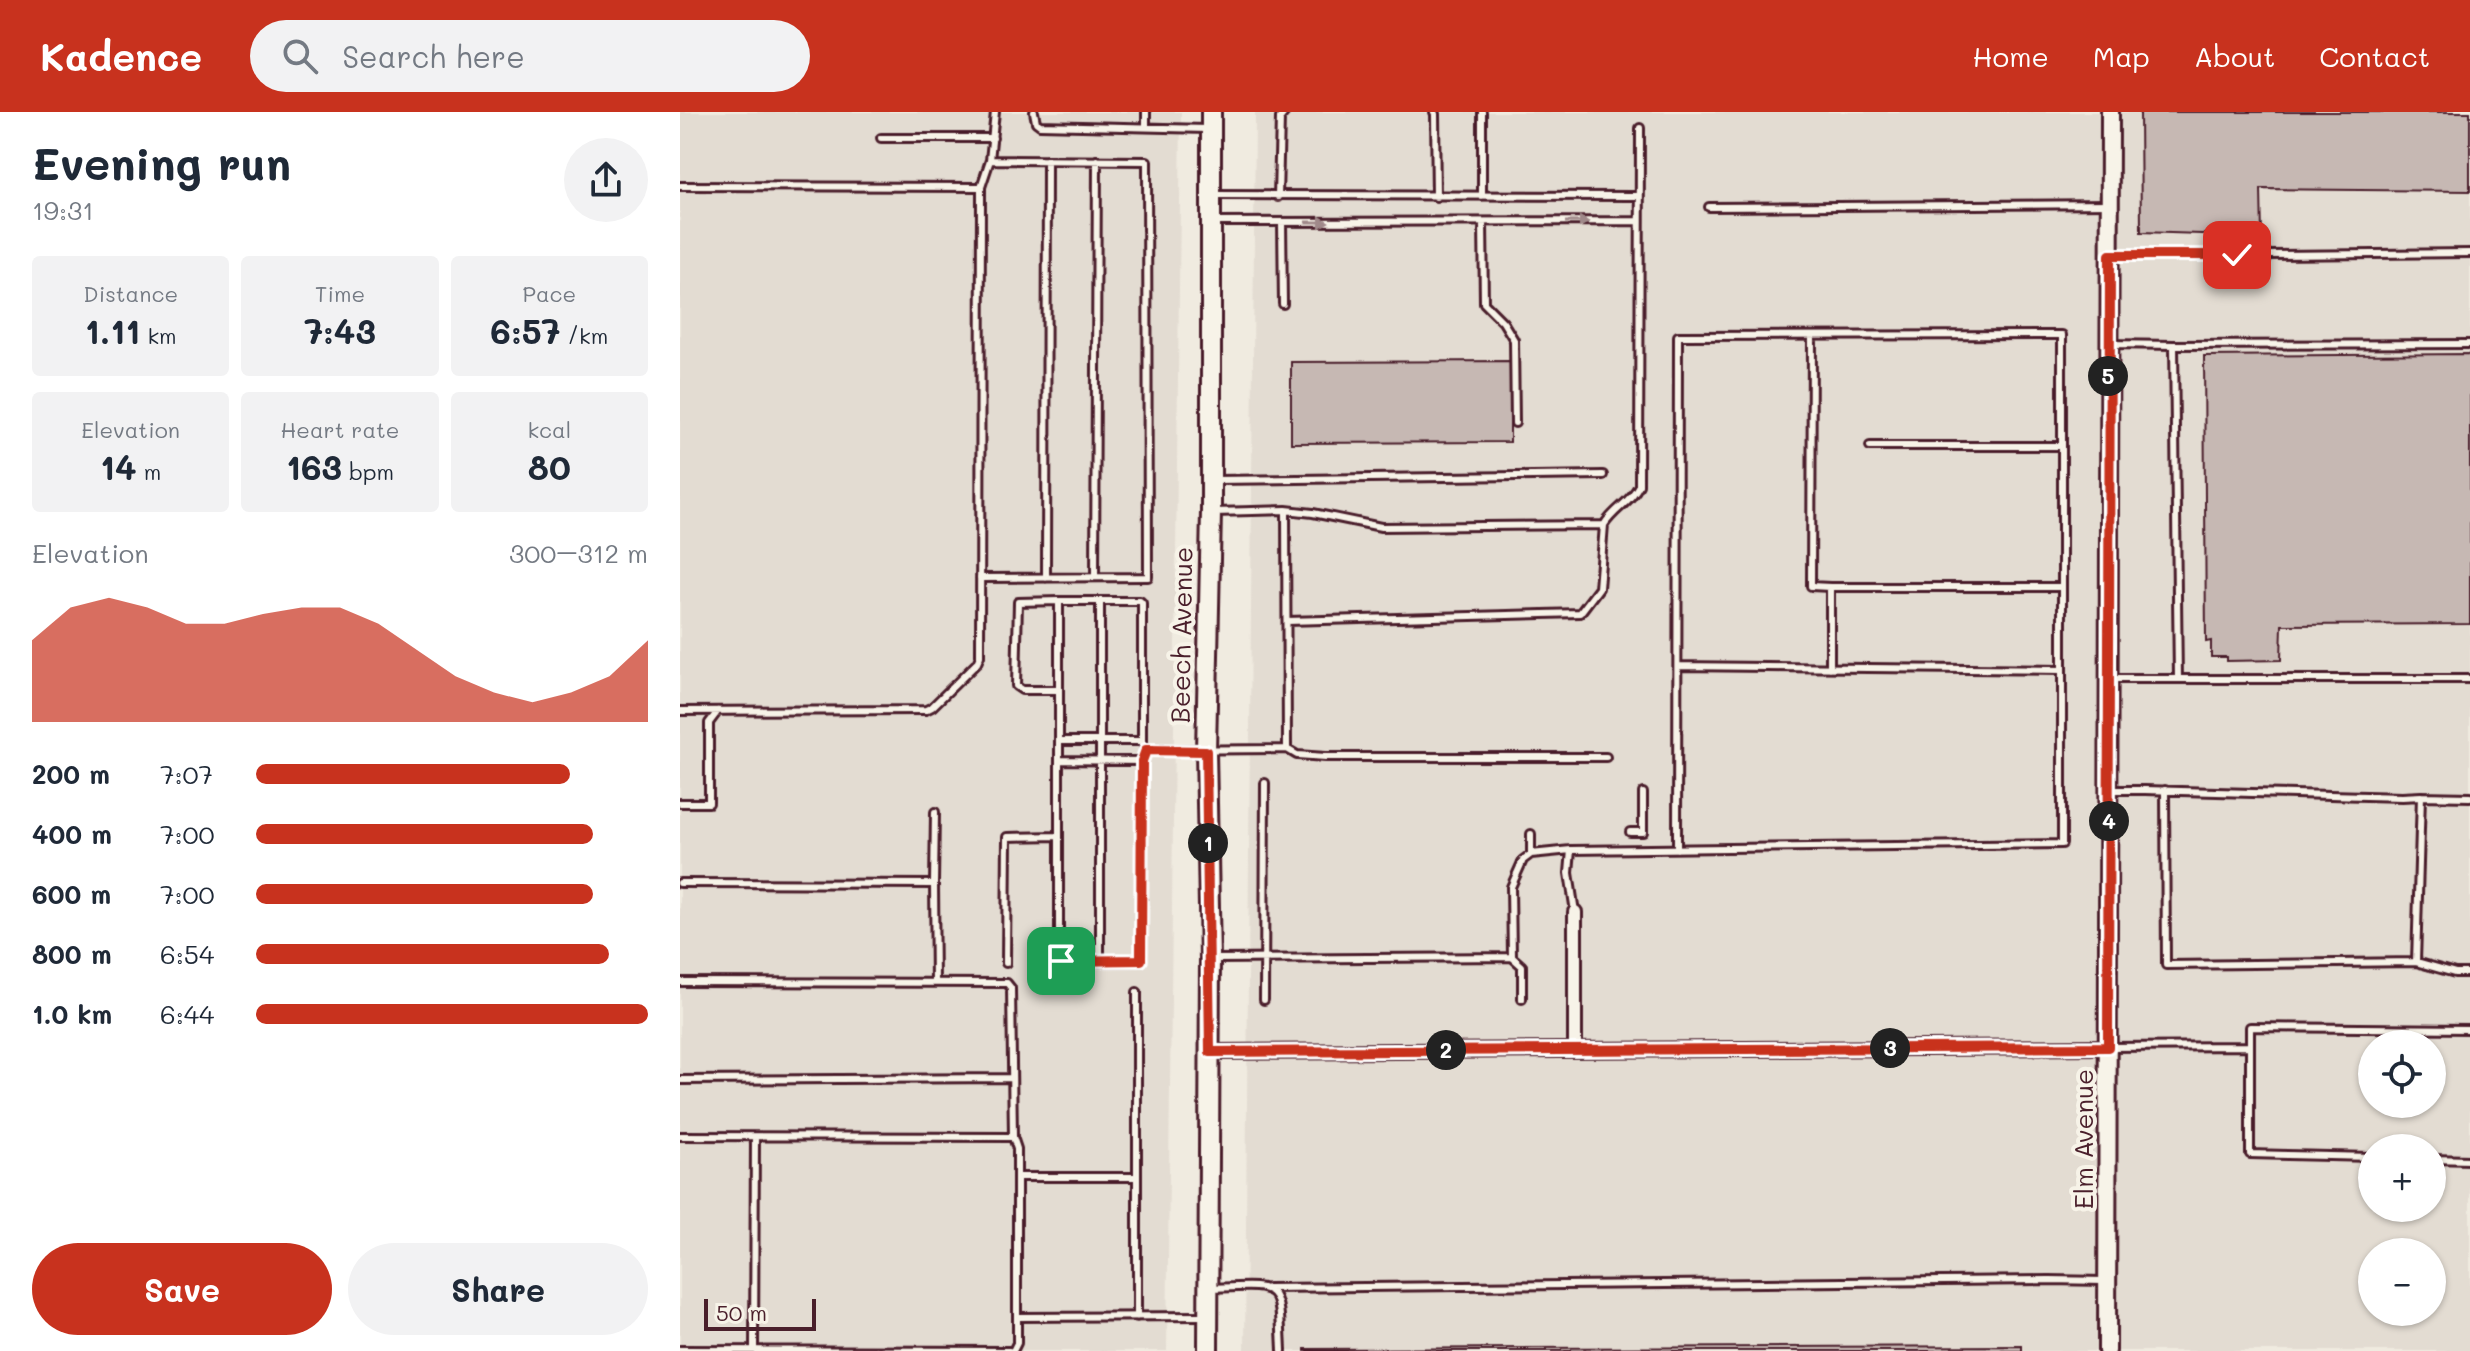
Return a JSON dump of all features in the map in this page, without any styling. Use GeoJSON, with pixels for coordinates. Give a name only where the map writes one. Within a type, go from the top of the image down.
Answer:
{"type":"FeatureCollection","features":[{"type":"Feature","properties":{"kind":"main road","name":"Beech Avenue"},"geometry":{"type":"LineString","coordinates":[[1208,1351],[1210,959],[1206,751],[1211,512],[1211,120]]}},
{"type":"Feature","properties":{"kind":"street","name":"Elm Avenue"},"geometry":{"type":"LineString","coordinates":[[2107,1351],[2110,112]]}},
{"type":"Feature","properties":{"kind":"street"},"geometry":{"type":"LineString","coordinates":[[1575,912],[1575,1049]]}},
{"type":"Feature","properties":{"kind":"street"},"geometry":{"type":"LineString","coordinates":[[1210,1052],[2108,1047]]}},
{"type":"Feature","properties":{"kind":"lane"},"geometry":{"type":"LineString","coordinates":[[680,711],[926,710],[977,663],[980,656],[981,187],[990,160],[995,112]]}},
{"type":"Feature","properties":{"kind":"lane"},"geometry":{"type":"LineString","coordinates":[[1034,112],[1040,125],[1146,127],[1211,120]]}},
{"type":"Feature","properties":{"kind":"lane"},"geometry":{"type":"LineString","coordinates":[[1146,112],[1146,127]]}},
{"type":"Feature","properties":{"kind":"lane"},"geometry":{"type":"LineString","coordinates":[[1278,197],[1280,118],[1285,112]]}},
{"type":"Feature","properties":{"kind":"lane"},"geometry":{"type":"LineString","coordinates":[[1434,112],[1436,197]]}},
{"type":"Feature","properties":{"kind":"lane"},"geometry":{"type":"LineString","coordinates":[[1482,112],[1482,196]]}},
{"type":"Feature","properties":{"kind":"lane"},"geometry":{"type":"LineString","coordinates":[[1287,621],[1580,613],[1599,588],[1604,525],[1610,515],[1628,502],[1639,485],[1640,128]]}},
{"type":"Feature","properties":{"kind":"lane"},"geometry":{"type":"LineString","coordinates":[[881,138],[993,138]]}},
{"type":"Feature","properties":{"kind":"lane"},"geometry":{"type":"LineString","coordinates":[[980,578],[1148,577],[1147,161],[990,160]]}},
{"type":"Feature","properties":{"kind":"lane"},"geometry":{"type":"LineString","coordinates":[[1046,578],[1047,160]]}},
{"type":"Feature","properties":{"kind":"lane"},"geometry":{"type":"LineString","coordinates":[[1095,577],[1097,160]]}},
{"type":"Feature","properties":{"kind":"lane"},"geometry":{"type":"LineString","coordinates":[[680,186],[981,187]]}},
{"type":"Feature","properties":{"kind":"lane"},"geometry":{"type":"LineString","coordinates":[[1211,195],[1639,196]]}},
{"type":"Feature","properties":{"kind":"lane"},"geometry":{"type":"LineString","coordinates":[[1709,207],[2110,204]]}},
{"type":"Feature","properties":{"kind":"lane"},"geometry":{"type":"LineString","coordinates":[[1211,222],[1639,221]]}},
{"type":"Feature","properties":{"kind":"lane"},"geometry":{"type":"LineString","coordinates":[[1282,222],[1283,304]]}},
{"type":"Feature","properties":{"kind":"lane"},"geometry":{"type":"LineString","coordinates":[[1483,222],[1484,303],[1503,322],[1514,340],[1515,423]]}},
{"type":"Feature","properties":{"kind":"lane"},"geometry":{"type":"LineString","coordinates":[[2110,255],[2237,255],[2246,248],[2260,247],[2269,255],[2470,253]]}},
{"type":"Feature","properties":{"kind":"lane"},"geometry":{"type":"LineString","coordinates":[[2237,255],[2245,264],[2264,263],[2269,255]]}},
{"type":"Feature","properties":{"kind":"lane"},"geometry":{"type":"LineString","coordinates":[[1512,957],[1511,887],[1523,860],[1531,854],[1571,850],[1677,849],[2062,844],[2062,335],[1678,336],[1677,849]]}},
{"type":"Feature","properties":{"kind":"lane"},"geometry":{"type":"LineString","coordinates":[[1812,336],[1811,586],[2062,587]]}},
{"type":"Feature","properties":{"kind":"lane"},"geometry":{"type":"LineString","coordinates":[[2108,344],[2470,344]]}},
{"type":"Feature","properties":{"kind":"lane"},"geometry":{"type":"LineString","coordinates":[[2174,345],[2178,679]]}},
{"type":"Feature","properties":{"kind":"lane"},"geometry":{"type":"LineString","coordinates":[[1870,446],[2062,446]]}},
{"type":"Feature","properties":{"kind":"lane"},"geometry":{"type":"LineString","coordinates":[[1211,480],[1603,475]]}},
{"type":"Feature","properties":{"kind":"lane"},"geometry":{"type":"LineString","coordinates":[[1211,512],[1286,510],[1381,527],[1604,525]]}},
{"type":"Feature","properties":{"kind":"lane"},"geometry":{"type":"LineString","coordinates":[[1286,510],[1287,749]]}},
{"type":"Feature","properties":{"kind":"lane"},"geometry":{"type":"LineString","coordinates":[[1830,587],[1830,668]]}},
{"type":"Feature","properties":{"kind":"lane"},"geometry":{"type":"LineString","coordinates":[[1059,601],[1059,690],[1059,959],[1063,962],[1138,961],[1142,958],[1142,761],[1146,750],[1142,741],[1142,602],[1100,601],[1059,601],[1018,602],[1018,689],[1059,690]]}},
{"type":"Feature","properties":{"kind":"lane"},"geometry":{"type":"LineString","coordinates":[[1100,601],[1100,962]]}},
{"type":"Feature","properties":{"kind":"lane"},"geometry":{"type":"LineString","coordinates":[[1678,666],[2062,670]]}},
{"type":"Feature","properties":{"kind":"lane"},"geometry":{"type":"LineString","coordinates":[[2110,679],[2470,679]]}},
{"type":"Feature","properties":{"kind":"lane"},"geometry":{"type":"LineString","coordinates":[[680,803],[709,803],[709,723],[718,711]]}},
{"type":"Feature","properties":{"kind":"lane"},"geometry":{"type":"LineString","coordinates":[[1059,741],[1142,741]]}},
{"type":"Feature","properties":{"kind":"lane"},"geometry":{"type":"LineString","coordinates":[[1146,750],[1287,749],[1297,755],[1326,757],[1606,757]]}},
{"type":"Feature","properties":{"kind":"lane"},"geometry":{"type":"LineString","coordinates":[[1059,760],[1142,761]]}},
{"type":"Feature","properties":{"kind":"lane"},"geometry":{"type":"LineString","coordinates":[[1264,1000],[1265,783]]}},
{"type":"Feature","properties":{"kind":"lane"},"geometry":{"type":"LineString","coordinates":[[2109,790],[2470,797]]}},
{"type":"Feature","properties":{"kind":"lane"},"geometry":{"type":"LineString","coordinates":[[2165,790],[2166,965],[2416,962],[2455,973],[2470,973]]}},
{"type":"Feature","properties":{"kind":"lane"},"geometry":{"type":"LineString","coordinates":[[1630,832],[1643,832],[1643,793]]}},
{"type":"Feature","properties":{"kind":"lane"},"geometry":{"type":"LineString","coordinates":[[2416,962],[2421,796]]}},
{"type":"Feature","properties":{"kind":"lane"},"geometry":{"type":"LineString","coordinates":[[935,812],[935,983]]}},
{"type":"Feature","properties":{"kind":"lane"},"geometry":{"type":"LineString","coordinates":[[1531,834],[1531,854]]}},
{"type":"Feature","properties":{"kind":"lane"},"geometry":{"type":"LineString","coordinates":[[1006,963],[1007,837],[1059,836]]}},
{"type":"Feature","properties":{"kind":"lane"},"geometry":{"type":"LineString","coordinates":[[1571,850],[1569,873],[1575,912]]}},
{"type":"Feature","properties":{"kind":"lane"},"geometry":{"type":"LineString","coordinates":[[680,883],[934,884]]}},
{"type":"Feature","properties":{"kind":"lane"},"geometry":{"type":"LineString","coordinates":[[1210,959],[1512,957],[1522,966],[1522,999]]}},
{"type":"Feature","properties":{"kind":"lane"},"geometry":{"type":"LineString","coordinates":[[680,982],[1010,985],[1013,1137],[1017,1149],[1017,1347],[1011,1351],[680,1350]]}},
{"type":"Feature","properties":{"kind":"lane"},"geometry":{"type":"LineString","coordinates":[[1137,992],[1137,1317]]}},
{"type":"Feature","properties":{"kind":"lane"},"geometry":{"type":"LineString","coordinates":[[2358,1157],[2250,1154],[2250,1027],[2470,1029]]}},
{"type":"Feature","properties":{"kind":"lane"},"geometry":{"type":"LineString","coordinates":[[2108,1047],[2249,1046]]}},
{"type":"Feature","properties":{"kind":"lane"},"geometry":{"type":"LineString","coordinates":[[680,1080],[1012,1078]]}},
{"type":"Feature","properties":{"kind":"lane"},"geometry":{"type":"LineString","coordinates":[[680,1136],[1013,1137]]}},
{"type":"Feature","properties":{"kind":"lane"},"geometry":{"type":"LineString","coordinates":[[754,1350],[755,1137]]}},
{"type":"Feature","properties":{"kind":"lane"},"geometry":{"type":"LineString","coordinates":[[2446,1159],[2470,1160]]}},
{"type":"Feature","properties":{"kind":"lane"},"geometry":{"type":"LineString","coordinates":[[1017,1177],[1137,1177]]}},
{"type":"Feature","properties":{"kind":"lane"},"geometry":{"type":"LineString","coordinates":[[1209,1288],[2107,1282]]}},
{"type":"Feature","properties":{"kind":"lane"},"geometry":{"type":"LineString","coordinates":[[1268,1288],[1276,1295],[1280,1307],[1282,1351]]}},
{"type":"Feature","properties":{"kind":"lane"},"geometry":{"type":"LineString","coordinates":[[1017,1317],[1209,1316]]}},
{"type":"Feature","properties":{"kind":"shaded area"},"geometry":{"type":"Polygon","coordinates":[[[680,112],[1181,112],[1167,1351],[680,1351],[680,112]]]}},
{"type":"Feature","properties":{"kind":"shaded area"},"geometry":{"type":"Polygon","coordinates":[[[1255,112],[2470,112],[2470,1351],[1245,1351],[1255,112]]]}},
{"type":"Feature","properties":{"kind":"building"},"geometry":{"type":"Polygon","coordinates":[[[2140,112],[2470,112],[2470,191],[2261,189],[2262,236],[2141,232],[2140,112]]]}},
{"type":"Feature","properties":{"kind":"building"},"geometry":{"type":"Polygon","coordinates":[[[2470,354],[2470,624],[2282,625],[2281,660],[2227,661],[2227,657],[2211,657],[2211,641],[2206,642],[2204,356],[2470,354]]]}},
{"type":"Feature","properties":{"kind":"building"},"geometry":{"type":"Polygon","coordinates":[[[1510,361],[1510,442],[1291,443],[1291,362],[1510,361]]]}},
{"type":"Feature","properties":{"kind":"building"},"geometry":{"type":"Polygon","coordinates":[[[2022,1346],[2022,1351],[1305,1351],[1305,1349],[2022,1346]]]}},
{"type":"Feature","properties":{"kind":"route"},"geometry":{"type":"LineString","coordinates":[[1061,961],[1141,960],[1142,761],[1146,750],[1206,751],[1210,1052],[2108,1047],[2110,255],[2237,255]]}}]}
